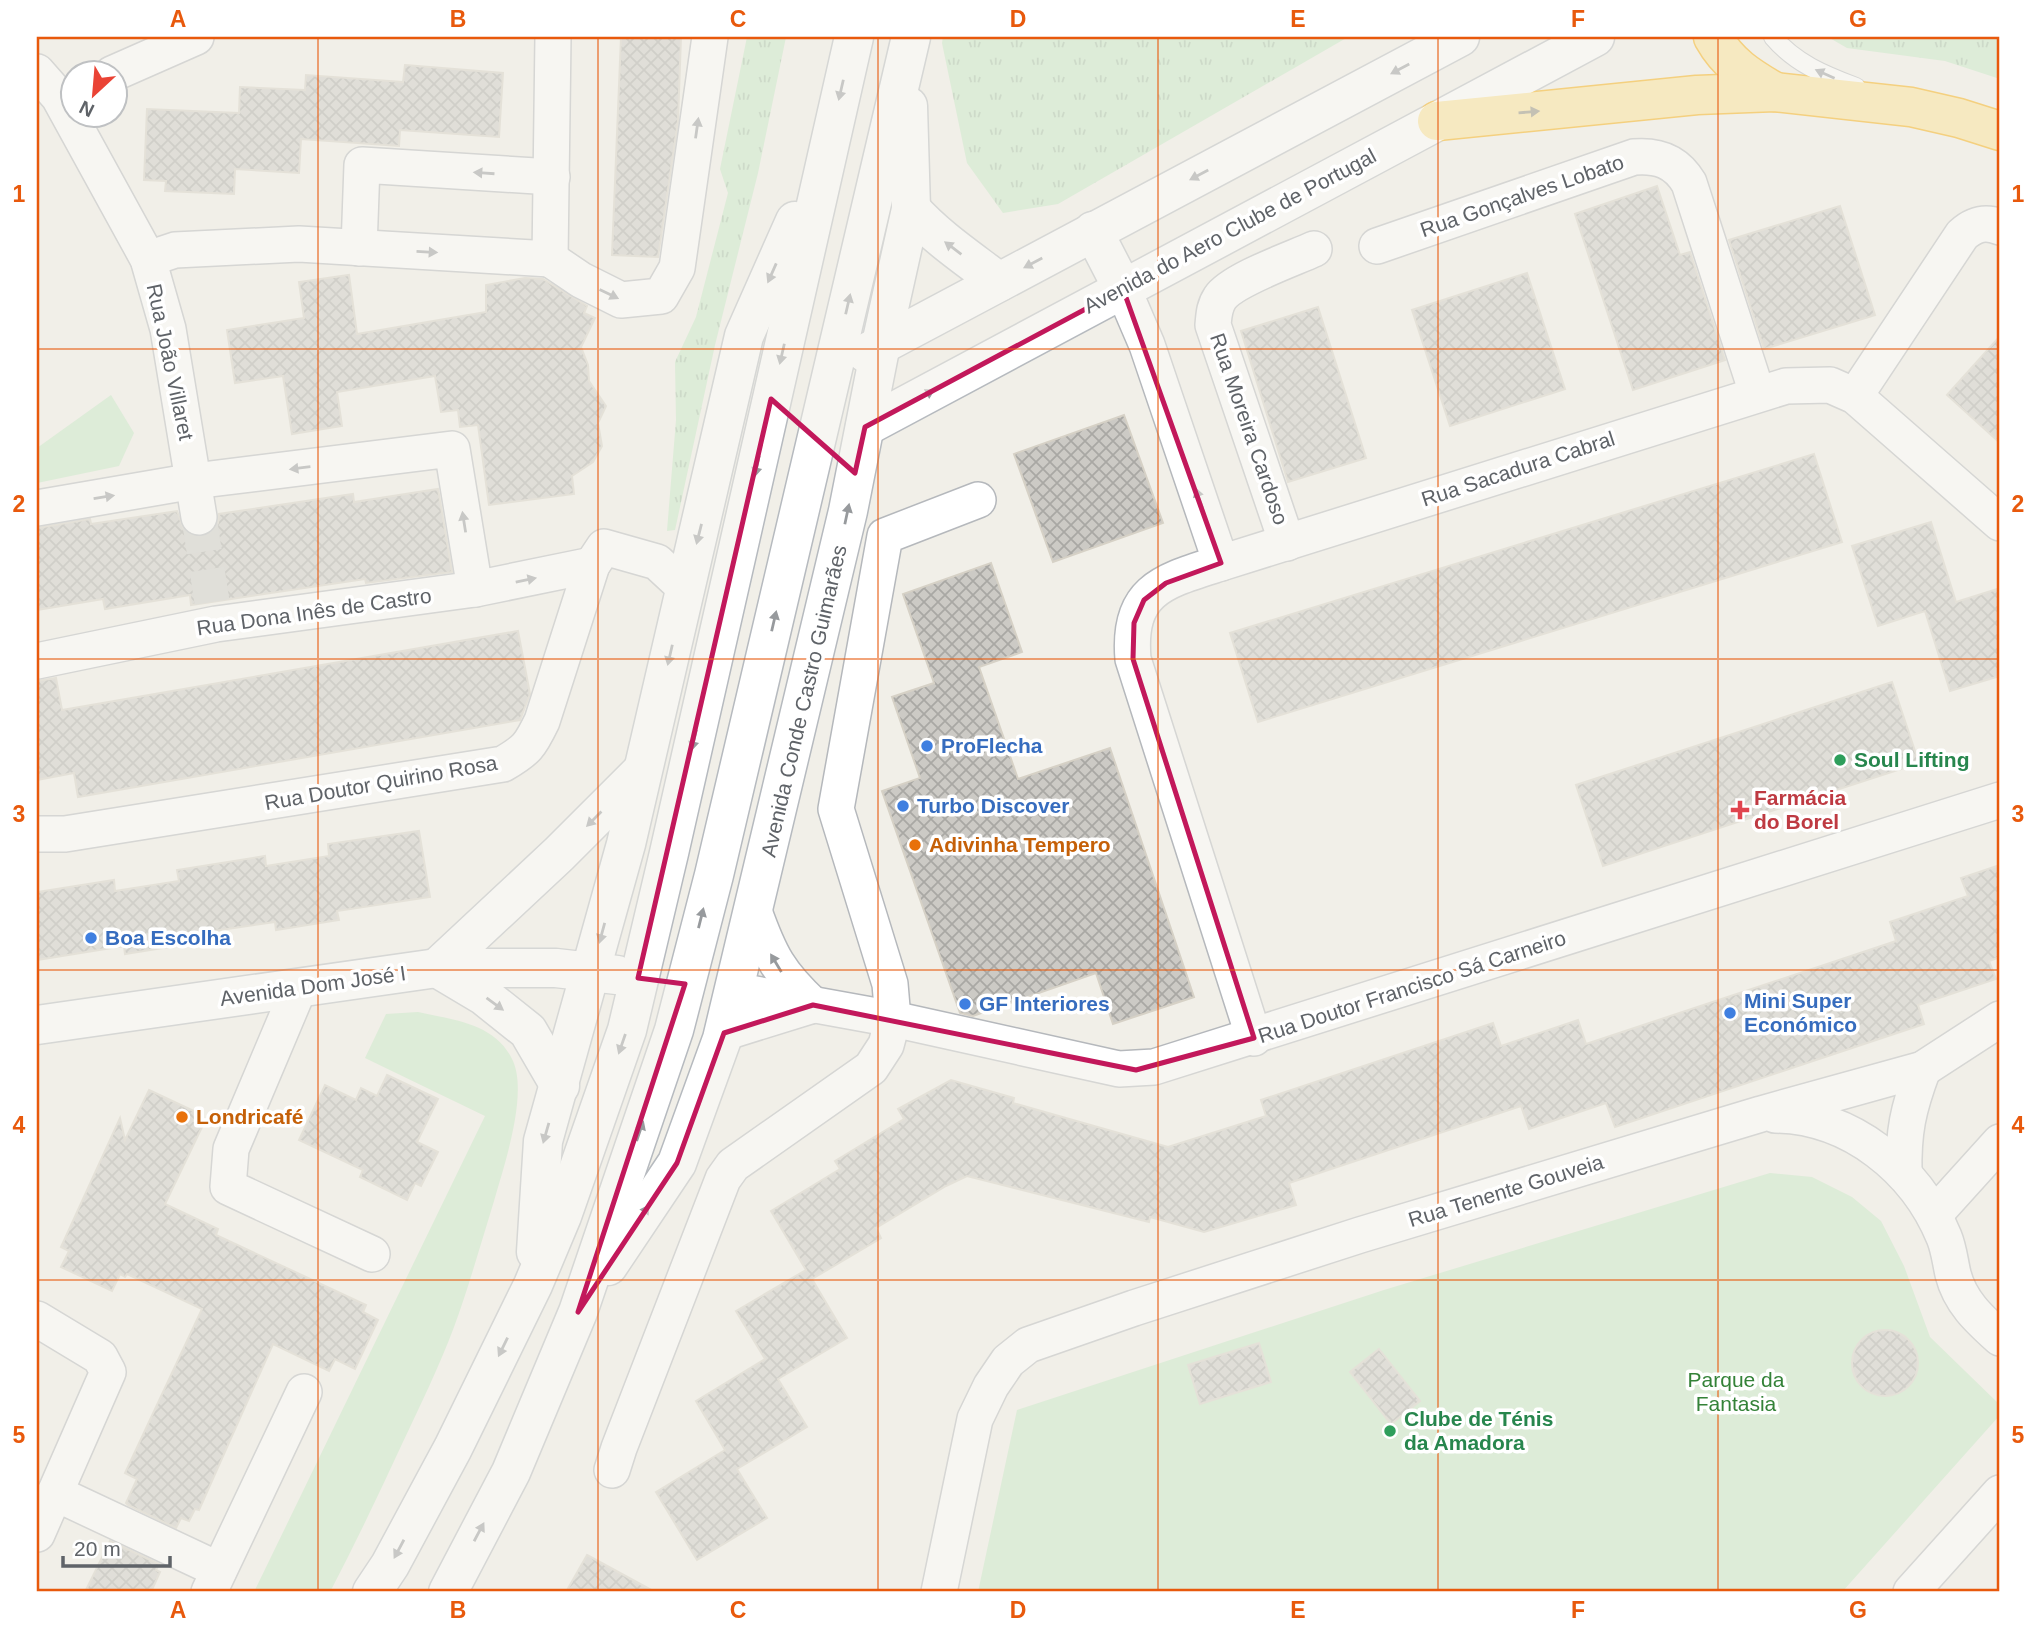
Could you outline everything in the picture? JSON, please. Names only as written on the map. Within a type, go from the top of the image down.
[{"type":"highway","points":[[1713,37],[1726,58],[1743,74],[1775,93]]},
{"type":"highway","points":[[1437,121],[1697,95],[1775,93],[1911,107],[2000,131]]},
{"type":"main road","points":[[372,1592],[390,1565],[453,1448],[534,1285],[562,1216],[626,1030],[669,853],[854,37]]},
{"type":"main road","points":[[725,420],[833,370],[1460,37]]},
{"type":"main road","name":"Avenida do Aero Clube de Portugal","points":[[865,427],[1595,37]]},
{"type":"main road","name":"Avenida Conde Castro Guimarães","points":[[578,1312],[677,1163],[723,1033],[848,511],[911,209],[909,45]]},
{"type":"main road","name":"Avenida Conde Castro Guimarães","points":[[447,1592],[511,1472],[578,1312],[674,1030],[714,875],[909,45]]},
{"type":"main road","points":[[534,1285],[542,1141],[560,1086],[626,844],[744,336],[829,144]]},
{"type":"main road","points":[[911,209],[925,225],[999,282]]},
{"type":"main road","points":[[1093,231],[1123,289]]},
{"type":"main road","points":[[771,400],[855,473]]},
{"type":"main road","points":[[560,1086],[528,1031],[484,996],[437,968],[559,854],[642,771]]},
{"type":"main road","name":"Avenida Dom José I","points":[[37,1025],[437,968],[556,968],[733,990]]},
{"type":"street","points":[[130,66],[196,37]]},
{"type":"street","points":[[550,259],[553,37]]},
{"type":"street","points":[[148,258],[175,250],[299,244],[550,259],[581,280],[621,299],[661,296],[677,268],[710,37]]},
{"type":"street","name":"Rua João Villaret","points":[[52,93],[148,258],[168,329],[199,517]]},
{"type":"street","name":"Rua Gonçalves Lobato","points":[[1377,246],[1634,157],[1661,158],[1681,170],[1689,183],[1757,393]]},
{"type":"street","points":[[359,248],[362,165],[552,177]]},
{"type":"street","points":[[2000,227],[1983,223],[1972,226],[1962,235],[1855,396],[2000,523]]},
{"type":"street","name":"Rua Moreira Cardoso","points":[[1287,543],[1213,325],[1214,309],[1221,296],[1235,285],[1314,249]]},
{"type":"street","points":[[1123,289],[1147,345],[1221,563]]},
{"type":"street","name":"Rua Sacadura Cabral","points":[[1254,1038],[1133,659],[1132,638],[1138,611],[1152,592],[1181,576],[1757,393],[1786,386],[1811,384],[1830,385],[1855,396]]},
{"type":"street","points":[[37,508],[194,481],[452,449],[475,589]]},
{"type":"street","name":"Avenida Conde Castro Guimarães","points":[[612,1470],[618,1448],[723,1180],[733,1165],[871,1068],[886,1045],[893,1019],[890,984],[836,809],[885,536],[978,500]]},
{"type":"street","name":"Rua Dona Inês de Castro","points":[[37,661],[214,613],[475,589],[592,565],[604,547],[657,562],[685,588]]},
{"type":"street","name":"Rua Doutor Quirino Rosa","points":[[37,834],[65,834],[503,764],[525,751],[538,729],[592,565]]},
{"type":"street","name":"Rua Doutor Francisco Sá Carneiro","points":[[733,990],[893,1019],[1119,1069],[1154,1068],[2000,800]]},
{"type":"street","points":[[754,911],[774,962],[789,982],[813,1005]]},
{"type":"street","points":[[299,988],[231,1149],[228,1187],[372,1254]]},
{"type":"street","name":"Rua Doutor Francisco Sá Carneiro","points":[[723,1033],[813,1005]]},
{"type":"street","name":"Rua Tenente Gouveia","points":[[939,1592],[975,1419],[990,1386],[1008,1361],[1028,1345],[1360,1235],[1761,1114],[1923,1069],[2000,1019]]},
{"type":"street","points":[[1904,1174],[1906,1119],[1923,1069]]},
{"type":"street","points":[[1761,1114],[1794,1115],[1843,1130],[1887,1157],[1904,1174],[1934,1215],[1946,1240],[1957,1287],[1976,1317],[2000,1338]]},
{"type":"street","points":[[1934,1215],[2000,1142]]},
{"type":"street","points":[[37,1319],[100,1357],[108,1372],[37,1534]]},
{"type":"street","points":[[55,1493],[214,1581],[304,1392]]},
{"type":"street","points":[[1911,1592],[2000,1493]]},
{"type":"lane","points":[[1773,37],[1788,54],[1808,67],[1911,107]]},
{"type":"highlighted area","points":[[1123,289],[1221,563],[1166,583],[1144,600],[1134,623],[1133,659],[1254,1038],[1136,1070],[813,1005],[724,1033],[677,1163],[578,1312],[685,984],[638,978],[771,399],[855,473],[865,427]]},
{"type":"green space","points":[[747,37],[786,37],[758,173],[715,345],[675,530],[667,531],[676,420],[675,362],[696,317],[728,193],[720,169]]},
{"type":"green space","points":[[943,37],[1348,37],[1058,204],[1003,213],[967,163],[942,43]]},
{"type":"green space","points":[[1828,37],[2000,37],[2000,79],[1945,61],[1847,48]]},
{"type":"green space","points":[[111,395],[134,433],[119,466],[37,483],[37,448]]},
{"type":"green space","points":[[418,1012],[459,1021],[485,1031],[496,1038],[513,1061],[518,1092],[513,1131],[503,1169],[470,1280],[448,1342],[385,1481],[330,1592],[254,1592],[485,1116],[365,1058],[386,1014]]},
{"type":"green space","name":"Parque da Fantasia","points":[[1770,1173],[1812,1177],[1852,1197],[1881,1221],[1904,1266],[1930,1337],[2000,1405],[2000,1415],[1842,1592],[978,1592],[1017,1410],[1384,1290]]},
{"type":"building","points":[[621,37],[681,37],[678,121],[658,257],[612,255]]},
{"type":"building","points":[[405,65],[503,73],[499,137],[400,130],[399,146],[301,139],[299,173],[235,169],[234,194],[165,191],[166,181],[144,180],[147,109],[239,113],[240,87],[305,90],[306,75],[403,82]]},
{"type":"building","points":[[1657,186],[1680,255],[1690,252],[1725,360],[1633,390],[1575,214]]},
{"type":"building","points":[[1840,206],[1875,315],[1764,349],[1729,240]]},
{"type":"building","points":[[1527,273],[1565,389],[1450,426],[1412,310]]},
{"type":"building","points":[[349,275],[357,334],[486,312],[486,285],[525,278],[543,279],[587,306],[584,313],[595,318],[581,347],[588,365],[589,381],[606,406],[598,423],[602,446],[593,462],[572,476],[574,494],[489,505],[478,425],[460,427],[458,410],[441,412],[435,376],[337,392],[342,426],[292,434],[283,376],[235,383],[227,330],[304,318],[299,282]]},
{"type":"building","points":[[1318,307],[1366,458],[1288,482],[1241,331]]},
{"type":"building","points":[[2000,336],[2000,443],[1947,395]]},
{"type":"building","points":[[1124,415],[1163,523],[1053,562],[1014,454]]},
{"type":"building","points":[[1814,454],[1842,542],[1258,722],[1230,633]]},
{"type":"building","points":[[438,489],[452,572],[366,583],[365,579],[191,605],[190,595],[105,609],[103,599],[37,610],[37,528],[90,519],[91,524],[177,511],[184,530],[191,536],[202,537],[212,532],[218,523],[219,514],[353,494],[354,502]]},
{"type":"building","points":[[1931,522],[1956,602],[2000,588],[2000,676],[1950,691],[1925,611],[1878,626],[1852,546]]},
{"type":"building","points":[[991,563],[1022,652],[979,667],[1018,779],[1110,748],[1194,997],[1113,1024],[1096,973],[973,1016],[960,1013],[882,791],[920,778],[892,697],[934,683],[903,594]]},
{"type":"building","points":[[518,631],[530,694],[520,720],[78,797],[74,773],[37,780],[37,681],[56,678],[62,710]]},
{"type":"building","points":[[1892,682],[1919,763],[1603,866],[1576,785]]},
{"type":"building","points":[[419,831],[430,897],[337,911],[339,920],[276,930],[275,922],[187,935],[188,944],[125,954],[124,946],[37,960],[37,892],[114,880],[115,891],[179,881],[177,870],[265,856],[266,866],[329,856],[328,844]]},
{"type":"building","points":[[2000,865],[2000,957],[1989,961],[1996,979],[1918,1005],[1924,1024],[1615,1127],[1606,1103],[1529,1129],[1521,1106],[1289,1183],[1296,1205],[1204,1232],[1150,1217],[1149,1222],[967,1176],[876,1228],[881,1238],[812,1279],[847,1338],[778,1379],[807,1427],[737,1469],[767,1518],[697,1560],[656,1492],[725,1450],[696,1401],[765,1359],[736,1311],[806,1270],[771,1211],[840,1169],[835,1161],[904,1119],[898,1109],[951,1080],[1014,1098],[1013,1103],[1168,1147],[1266,1116],[1261,1100],[1493,1023],[1501,1046],[1578,1020],[1586,1044],[1896,941],[1890,922],[1968,896],[1961,878]]},
{"type":"building","points":[[387,1075],[438,1099],[417,1142],[438,1152],[421,1186],[415,1183],[407,1200],[360,1177],[363,1170],[299,1140],[325,1085],[356,1100],[361,1088],[377,1096]]},
{"type":"building","points":[[149,1090],[198,1113],[194,1121],[203,1125],[165,1204],[218,1229],[216,1235],[366,1305],[363,1312],[378,1320],[355,1369],[335,1359],[329,1371],[273,1344],[199,1510],[195,1509],[189,1521],[181,1518],[176,1528],[126,1503],[137,1479],[125,1473],[202,1309],[127,1274],[125,1277],[120,1274],[112,1291],[61,1267],[69,1251],[61,1247],[120,1118],[125,1140]]},
{"type":"building","points":[[1878,1330],[1892,1330],[1904,1335],[1913,1344],[1918,1363],[1916,1376],[1909,1387],[1892,1396],[1878,1396],[1866,1391],[1857,1382],[1852,1370],[1852,1356],[1857,1344],[1866,1335]]},
{"type":"building","points":[[1259,1343],[1271,1382],[1200,1404],[1188,1365]]},
{"type":"building","points":[[1379,1349],[1420,1401],[1391,1424],[1350,1372]]},
{"type":"building","points":[[110,1541],[159,1564],[156,1570],[160,1572],[151,1592],[85,1592]]},
{"type":"building","points":[[587,1555],[655,1592],[566,1592]]},
{"type":"tunnel","points":[[199,517],[212,602]]},
{"type":"place","name":"ProFlecha","points":[[927,746]]},
{"type":"place","name":"Soul Lifting","points":[[1840,760]]},
{"type":"place","name":"Turbo Discover","points":[[903,806]]},
{"type":"place","name":"Farmácia do Borel","points":[[1740,810]]},
{"type":"place","name":"Adivinha Tempero","points":[[915,845]]},
{"type":"place","name":"Boa Escolha","points":[[91,938]]},
{"type":"place","name":"GF Interiores","points":[[965,1004]]},
{"type":"place","name":"Mini Super Económico","points":[[1730,1013]]},
{"type":"place","name":"Londricafé","points":[[182,1117]]},
{"type":"place","name":"Clube de Ténis da Amadora","points":[[1390,1431]]}]
